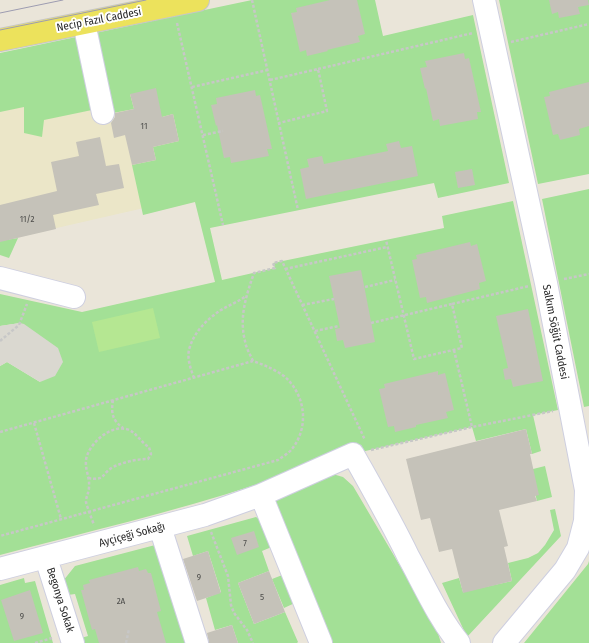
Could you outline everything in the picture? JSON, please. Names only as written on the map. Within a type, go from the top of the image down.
[{"type":"main road","name":"Necip Fazıl Caddesi","points":[[0,40],[198,0]]},
{"type":"street","name":"Salkım Söğüt Caddesi","points":[[484,0],[546,283],[586,490],[585,521],[578,548],[565,570],[504,643]]},
{"type":"street","points":[[84,23],[103,112]]},
{"type":"street","points":[[0,278],[74,297]]},
{"type":"street","points":[[360,449],[380,501],[444,622],[458,643]]},
{"type":"street","name":"Ayçiçeği Sokağı","points":[[0,569],[206,515],[261,495],[360,449]]},
{"type":"street","points":[[261,495],[321,643]]},
{"type":"street","points":[[160,527],[197,643]]},
{"type":"street","name":"Begonya Sokak","points":[[46,558],[73,643]]},
{"type":"path","points":[[252,0],[298,210]]},
{"type":"path","points":[[176,16],[223,225]]},
{"type":"path","points":[[508,43],[589,24]]},
{"type":"path","points":[[270,80],[476,32]]},
{"type":"path","points":[[279,123],[327,112],[318,69]]},
{"type":"path","points":[[192,87],[268,70]]},
{"type":"path","points":[[203,135],[223,131]]},
{"type":"path","points":[[386,240],[414,359],[462,348],[452,304]]},
{"type":"path","points":[[285,269],[387,247]]},
{"type":"path","points":[[253,361],[245,341],[242,317],[246,296],[254,273],[275,268],[273,263],[282,261],[315,331],[360,449],[558,410]]},
{"type":"path","points":[[558,280],[589,274]]},
{"type":"path","points":[[364,288],[395,280]]},
{"type":"path","points":[[372,323],[531,286]]},
{"type":"path","points":[[0,341],[19,325],[35,287]]},
{"type":"path","points":[[194,378],[190,364],[189,351],[195,336],[205,321],[246,296]]},
{"type":"path","points":[[302,305],[334,299]]},
{"type":"path","points":[[315,331],[340,326]]},
{"type":"path","points":[[454,350],[472,427]]},
{"type":"path","points":[[0,432],[253,361],[270,367],[284,377],[296,390],[302,403],[304,419],[300,435],[292,449],[278,460],[0,536]]},
{"type":"path","points":[[88,478],[102,478],[115,466],[134,460],[148,460],[152,454],[149,447],[143,444],[133,431],[124,428],[117,423],[111,411],[113,400]]},
{"type":"path","points":[[34,423],[61,519]]},
{"type":"path","points":[[95,529],[90,511],[86,504],[86,495],[89,489],[86,460],[90,450],[104,434],[124,428]]},
{"type":"path","points":[[210,530],[228,576],[231,605],[234,613],[247,630],[253,643]]},
{"type":"path","points":[[126,643],[129,629]]},
{"type":"path","points":[[35,643],[52,638]]},
{"type":"shaded area","points":[[164,18],[205,194],[0,241],[0,55]]},
{"type":"shaded area","points":[[20,323],[24,324],[58,348],[63,362],[55,376],[40,382],[7,362],[0,366],[0,326]]},
{"type":"green space","points":[[252,0],[375,0],[383,36],[473,15],[509,183],[438,198],[434,183],[210,228],[222,280],[275,268],[273,263],[444,228],[442,216],[513,201],[558,410],[533,415],[541,451],[532,454],[526,429],[476,441],[472,427],[361,452],[356,444],[283,475],[226,494],[162,513],[0,555],[0,366],[7,362],[40,382],[20,323],[0,326],[0,294],[82,312],[215,282],[195,202],[143,215],[132,165],[156,160],[153,147],[179,141],[173,114],[162,117],[130,94],[134,109],[113,113],[92,110],[44,120],[42,137],[24,133],[24,107],[0,112],[0,53]]},
{"type":"green space","points":[[499,0],[589,0],[589,174],[538,184]]},
{"type":"green space","points":[[589,189],[589,406],[584,407],[542,199]]},
{"type":"green space","points":[[18,238],[9,258],[0,255],[0,241]]},
{"type":"green space","points":[[153,308],[160,338],[99,352],[92,322]]},
{"type":"green space","points":[[545,466],[552,497],[537,501],[529,470]]},
{"type":"green space","points":[[329,473],[343,477],[353,486],[436,627],[441,643],[330,643],[272,499]]},
{"type":"green space","points":[[555,509],[561,536],[467,637],[442,583],[459,578],[463,592],[512,581],[508,563],[528,558],[538,553],[545,545],[554,530],[550,510]]},
{"type":"green space","points":[[256,517],[265,524],[274,546],[262,551],[269,571],[238,583],[254,624],[285,612],[298,642],[297,643],[238,643],[232,625],[215,630],[206,598],[221,592],[208,551],[193,556],[187,536]]},
{"type":"green space","points":[[159,544],[191,643],[83,643],[81,638],[88,636],[75,594],[68,595],[63,581],[75,566]]},
{"type":"green space","points":[[589,561],[589,643],[524,643],[588,564]]},
{"type":"green space","points":[[285,574],[297,602],[284,608],[272,579]]},
{"type":"green space","points":[[24,578],[25,583],[35,581],[53,643],[0,643],[0,585]]},
{"type":"building","points":[[330,0],[357,0],[365,34],[358,36],[360,42],[307,56],[306,50],[300,52],[291,13],[297,12],[296,8]]},
{"type":"building","points":[[549,0],[588,0],[589,5],[578,7],[580,14],[559,18],[558,12],[552,14]]},
{"type":"building","points":[[464,53],[465,59],[469,58],[481,112],[477,112],[478,119],[440,126],[439,119],[433,121],[420,68],[427,67],[425,61]]},
{"type":"building","points":[[589,82],[589,126],[579,129],[580,135],[560,140],[558,134],[553,135],[544,97],[550,96],[549,92]]},
{"type":"building","points":[[156,88],[162,117],[173,114],[179,141],[153,147],[156,160],[132,165],[125,135],[114,138],[111,123],[115,117],[115,113],[134,109],[130,94]]},
{"type":"building","points":[[255,90],[256,96],[260,95],[272,149],[267,149],[269,156],[231,163],[230,157],[224,158],[211,105],[217,104],[216,98]]},
{"type":"building","points":[[100,137],[106,166],[119,164],[124,188],[96,194],[99,205],[53,215],[56,229],[0,242],[0,205],[57,191],[51,162],[79,156],[76,142]]},
{"type":"building","points":[[399,141],[401,148],[412,146],[418,176],[306,199],[300,169],[309,167],[307,159],[322,156],[324,164],[388,151],[386,144]]},
{"type":"building","points":[[472,169],[475,185],[458,188],[455,172]]},
{"type":"building","points":[[470,242],[471,246],[477,244],[486,281],[479,283],[480,289],[427,303],[426,297],[420,298],[412,260],[417,259],[416,255]]},
{"type":"building","points":[[361,270],[375,342],[345,348],[343,340],[337,341],[335,329],[340,328],[329,276]]},
{"type":"building","points":[[528,309],[543,381],[513,387],[511,379],[505,380],[503,369],[508,368],[496,316]]},
{"type":"building","points":[[438,371],[438,375],[445,373],[454,410],[446,412],[448,418],[416,425],[416,427],[395,432],[394,426],[388,427],[379,389],[385,388],[384,384]]},
{"type":"building","points":[[526,429],[539,495],[535,496],[537,501],[499,510],[508,546],[504,547],[512,581],[463,593],[452,549],[439,552],[430,518],[421,520],[406,459]]},
{"type":"building","points":[[254,531],[259,547],[237,555],[231,538]]},
{"type":"building","points":[[208,551],[221,593],[197,601],[183,559]]},
{"type":"building","points":[[138,567],[139,571],[146,569],[148,573],[151,573],[161,611],[157,612],[166,643],[99,643],[95,629],[92,630],[81,590],[84,590],[83,585],[90,583],[89,580]]},
{"type":"building","points":[[269,571],[285,612],[254,624],[238,583]]},
{"type":"building","points":[[30,590],[43,633],[14,641],[1,600]]},
{"type":"building","points":[[232,625],[238,643],[209,643],[207,633]]},
{"type":"tram line","points":[[0,13],[63,0]]},
{"type":"tram line","points":[[0,30],[146,0]]}]
